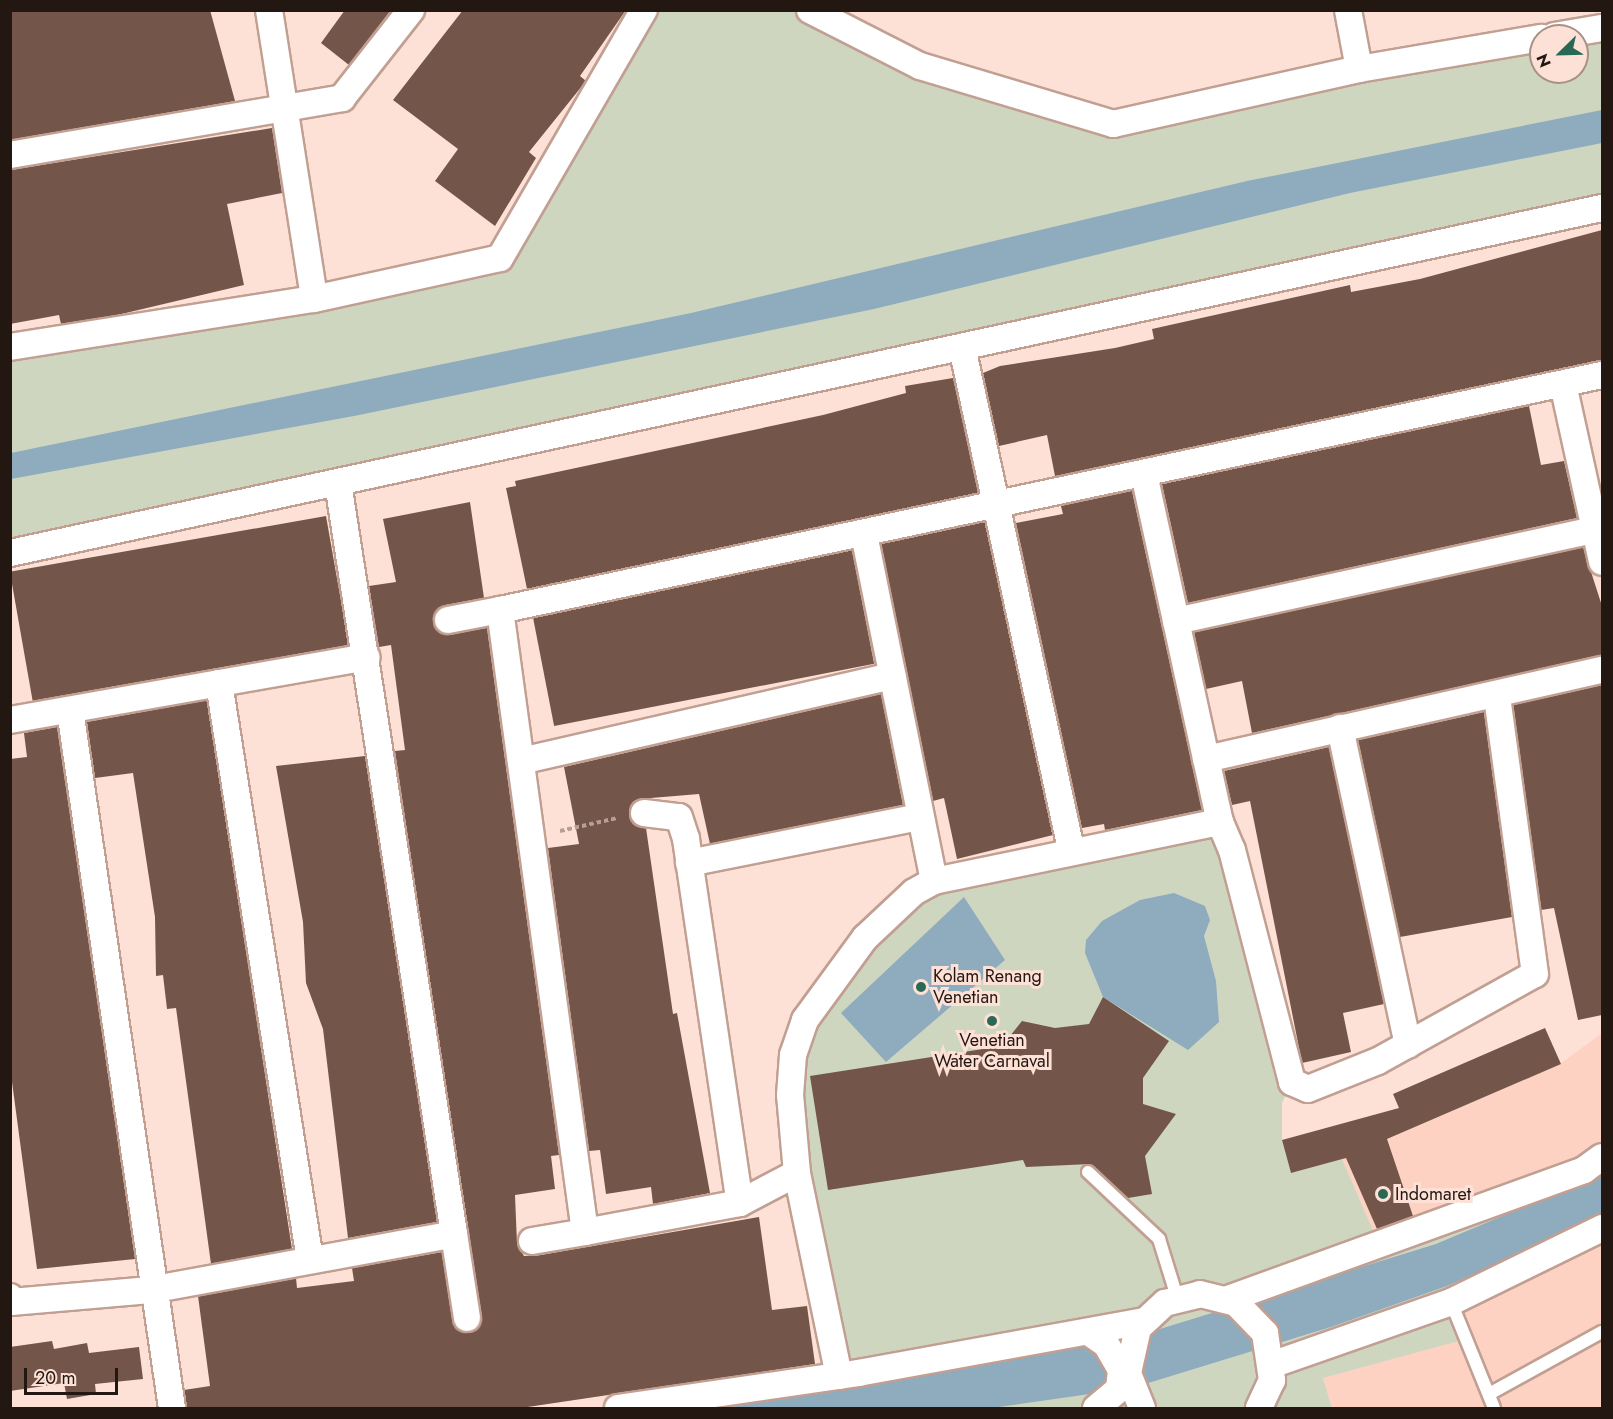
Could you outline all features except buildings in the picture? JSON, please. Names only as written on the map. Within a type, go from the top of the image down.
[{"type":"street","points":[[269,10],[314,299]]},
{"type":"street","points":[[10,155],[346,96],[411,10]]},
{"type":"street","points":[[10,347],[314,299],[500,258],[644,10]]},
{"type":"street","points":[[810,10],[920,66],[1113,124],[1359,69],[1529,40]]},
{"type":"street","points":[[1348,10],[1359,69]]},
{"type":"street","points":[[10,553],[1602,208]]},
{"type":"street","points":[[962,347],[1071,849]]},
{"type":"street","points":[[448,620],[997,506],[1602,375]]},
{"type":"street","points":[[1563,384],[1598,529],[1602,562]]},
{"type":"street","points":[[1144,474],[1220,822],[1232,850],[1292,1083],[1308,1089],[1408,1045],[1530,979],[1538,966],[1497,696]]},
{"type":"street","points":[[338,483],[467,1318]]},
{"type":"street","points":[[1176,621],[1598,529]]},
{"type":"street","points":[[864,534],[934,881]]},
{"type":"street","points":[[500,610],[585,1232]]},
{"type":"street","points":[[10,720],[366,657]]},
{"type":"street","points":[[1206,759],[1340,728],[1497,696],[1602,670]]},
{"type":"street","points":[[521,761],[892,676]]},
{"type":"street","points":[[219,683],[310,1260]]},
{"type":"street","points":[[70,710],[150,1290],[172,1408]]},
{"type":"street","points":[[1340,728],[1408,1045]]},
{"type":"street","points":[[644,813],[680,818],[740,1203]]},
{"type":"street","points":[[688,863],[920,817]]},
{"type":"street","points":[[839,1376],[797,1173],[790,1095],[805,1020],[865,938],[914,892],[934,881],[1071,849],[1220,822]]},
{"type":"street","points":[[1228,1299],[1584,1170],[1602,1157]]},
{"type":"street","points":[[532,1241],[740,1203],[797,1173]]},
{"type":"street","points":[[1274,1364],[1451,1302],[1602,1227]]},
{"type":"street","points":[[10,1297],[11,1302],[150,1290],[454,1234]]},
{"type":"street","points":[[618,1408],[839,1376],[1090,1333],[1144,1321],[1177,1297],[1200,1293],[1228,1299],[1261,1326],[1274,1364],[1259,1408]]},
{"type":"street","points":[[1142,1408],[1128,1362],[1144,1321]]},
{"type":"street","points":[[1090,1333],[1111,1349],[1122,1370],[1119,1389],[1096,1408]]},
{"type":"lane","points":[[1088,1173],[1159,1239],[1177,1297]]},
{"type":"lane","points":[[1451,1302],[1494,1408]]},
{"type":"lane","points":[[1489,1394],[1602,1332]]},
{"type":"path","points":[[530,837],[644,813]]},
{"type":"shaded area","points":[[1602,1033],[1602,1157],[1379,1244],[1342,1159],[1560,1064]]},
{"type":"shaded area","points":[[1602,1228],[1602,1408],[1332,1408],[1323,1378]]},
{"type":"green space","points":[[644,11],[810,11],[1090,121],[1529,40],[1529,84],[1589,84],[1589,32],[1602,28],[1602,208],[11,553],[11,347],[500,258]]},
{"type":"green space","points":[[1220,822],[1292,1082],[1282,1103],[1282,1140],[1291,1173],[1342,1159],[1379,1244],[1602,1157],[1602,1228],[1452,1302],[1466,1339],[1323,1378],[1332,1408],[618,1408],[839,1376],[819,1206],[804,1177],[793,1055],[914,892]]},
{"type":"water","points":[[1602,110],[1602,143],[1350,193],[874,309],[354,416],[11,479],[11,453],[691,313],[1247,181]]},
{"type":"water","points":[[1174,893],[1205,906],[1210,920],[1204,936],[1216,981],[1219,1022],[1188,1050],[1103,997],[1085,953],[1086,940],[1102,921],[1140,900]]},
{"type":"water","name":"Kolam Renang Venetian","points":[[964,897],[1005,960],[886,1062],[841,1013]]},
{"type":"water","points":[[1602,1174],[1602,1215],[1529,1250],[1447,1286],[1331,1327],[1132,1388],[992,1408],[726,1408],[1134,1337],[1436,1244]]},
{"type":"place","name":"Kolam Renang Venetian","points":[[921,987]]},
{"type":"place","name":"Venetian Water Carnaval","points":[[992,1021]]},
{"type":"place","name":"Indomaret","points":[[1383,1194]]}]
